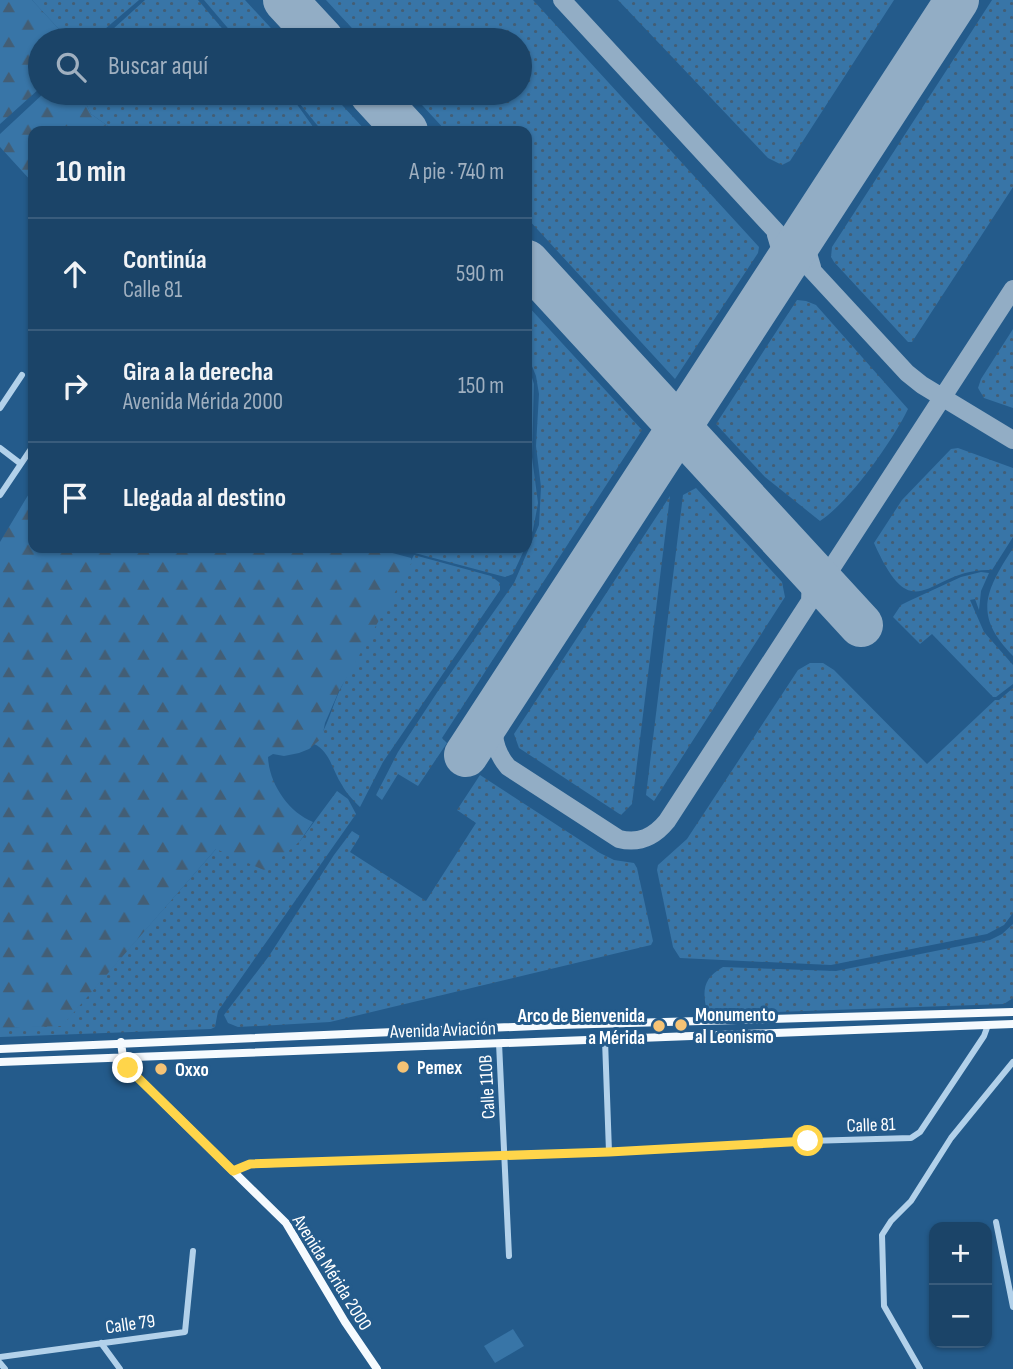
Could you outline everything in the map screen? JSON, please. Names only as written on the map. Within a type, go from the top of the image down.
[{"type":"main road","name":"Avenida Aviación","points":[[0,1049],[671,1021],[1013,1012]]},
{"type":"main road","name":"Avenida Aviación","points":[[0,1062],[1013,1024]]},
{"type":"main road","points":[[121,1042],[123,1058]]},
{"type":"main road","name":"Avenida Mérida 2000","points":[[123,1058],[128,1068],[286,1223],[374,1365]]},
{"type":"street","points":[[0,408],[22,375]]},
{"type":"street","points":[[0,449],[21,464]]},
{"type":"street","points":[[0,495],[28,454]]},
{"type":"street","name":"Calle 81","points":[[233,1171],[250,1164],[609,1152],[916,1136],[984,1036],[988,1025]]},
{"type":"street","points":[[605,1040],[609,1152]]},
{"type":"street","name":"Calle 110B","points":[[499,1043],[509,1256]]},
{"type":"street","points":[[1005,1071],[1013,1055]]},
{"type":"street","points":[[920,1369],[884,1306],[882,1235],[891,1221],[911,1201],[951,1138],[1013,1062]]},
{"type":"street","points":[[996,1222],[1013,1307]]},
{"type":"street","name":"Calle 79","points":[[0,1357],[185,1332],[194,1251]]},
{"type":"street","points":[[101,1343],[120,1369]]},
{"type":"street","points":[[0,1363],[5,1369]]},
{"type":"street","points":[[364,1369],[374,1365]]},
{"type":"green space","points":[[0,0],[32,0],[58,28],[28,28],[28,99],[0,124]]},
{"type":"green space","points":[[32,0],[139,0],[106,28],[58,28]]},
{"type":"green space","points":[[145,0],[198,0],[222,28],[114,28]]},
{"type":"green space","points":[[204,0],[245,0],[271,28],[228,28]]},
{"type":"green space","points":[[326,0],[533,0],[759,247],[758,253],[675,379],[532,223],[532,126],[441,126],[422,105],[532,105],[532,28],[352,28]]},
{"type":"green space","points":[[618,0],[894,0],[790,161],[782,165],[768,158]]},
{"type":"green space","points":[[992,0],[1013,0],[1013,187],[912,342],[908,342],[834,262],[831,257],[832,247]]},
{"type":"green space","points":[[31,105],[87,105],[91,114],[108,126],[28,126],[28,178],[0,147],[0,134]]},
{"type":"green space","points":[[87,105],[297,105],[312,126],[108,126],[91,114]]},
{"type":"green space","points":[[301,105],[342,105],[361,126],[318,126]]},
{"type":"green space","points":[[797,300],[816,305],[908,409],[892,438],[869,470],[844,500],[820,521],[765,477],[716,424]]},
{"type":"green space","points":[[532,310],[642,430],[442,738],[447,743],[418,786],[398,774],[382,800],[376,795],[398,752],[514,583],[527,553],[532,553],[532,541],[539,525],[541,487],[536,446],[539,394],[532,366]]},
{"type":"green space","points":[[1013,329],[1013,408],[984,398],[978,388]]},
{"type":"green space","points":[[532,378],[534,384],[532,457]]},
{"type":"green space","points":[[958,448],[1013,468],[1013,537],[992,570],[970,572],[924,590],[912,591],[901,586],[888,570],[874,543],[902,500],[951,449]]},
{"type":"green space","points":[[532,457],[538,503],[532,532]]},
{"type":"green space","points":[[696,488],[782,582],[785,597],[654,801],[646,795],[683,495]]},
{"type":"green space","points":[[28,495],[28,553],[392,553],[411,558],[412,562],[339,691],[325,723],[322,738],[309,749],[299,753],[284,756],[273,754],[268,757],[272,777],[282,796],[296,811],[313,822],[300,841],[266,871],[216,849],[62,1026],[0,1028],[0,542]]},
{"type":"green space","points":[[670,496],[632,804],[621,815],[519,748],[514,734]]},
{"type":"green space","points":[[1013,548],[1013,656],[992,628],[988,603],[990,591]]},
{"type":"green space","points":[[415,553],[523,553],[513,574],[505,577]]},
{"type":"green space","points":[[414,555],[491,576],[500,583],[500,590],[383,762],[360,807],[344,788],[324,752],[314,744],[325,728],[357,657]]},
{"type":"green space","points":[[981,572],[989,573],[981,591],[979,610],[975,599],[970,600],[984,632],[1013,665],[1013,684],[996,697],[993,697],[932,634],[920,644],[893,617],[901,605],[961,577]]},
{"type":"green space","points":[[810,663],[823,663],[834,670],[927,764],[995,700],[999,700],[1013,688],[1013,913],[1004,925],[987,934],[831,965],[680,958],[673,947],[658,865],[687,839],[798,670]]},
{"type":"green space","points":[[480,775],[600,853],[614,860],[634,863],[653,941],[651,945],[330,1022],[238,1027],[228,1023],[224,1015],[269,956],[352,831],[360,836],[350,852],[426,901],[476,823],[457,810]]},
{"type":"green space","points":[[337,791],[348,799],[356,814],[218,1011],[215,1027],[0,1037],[0,1028],[62,1025],[216,849],[300,841]]},
{"type":"green space","points":[[1013,924],[1013,998],[1004,1004],[716,1014],[709,1014],[707,1011],[705,991],[708,980],[723,967],[836,971],[990,940]]},
{"type":"green space","points":[[513,1329],[524,1346],[495,1363],[484,1346]]},
{"type":"taxiway","points":[[562,0],[907,373],[922,385],[1013,440]]},
{"type":"taxiway","points":[[811,224],[806,247],[812,267]]},
{"type":"taxiway","points":[[776,235],[782,255],[778,276]]},
{"type":"taxiway","points":[[500,703],[494,736],[498,752],[508,767],[619,839],[640,840],[657,831],[667,821],[1013,289]]},
{"type":"taxiway","points":[[800,559],[811,581],[810,601]]},
{"type":"runway","points":[[285,0],[311,28]]},
{"type":"runway","points":[[466,755],[957,0]]},
{"type":"runway","points":[[382,105],[401,126]]},
{"type":"runway","points":[[532,267],[861,625]]},
{"type":"place","name":"Monumento al Leonismo","points":[[681,1025]]},
{"type":"place","name":"Arco de Bienvenida a Mérida","points":[[659,1026]]},
{"type":"place","name":"Pemex","points":[[403,1067]]},
{"type":"place","name":"Oxxo","points":[[161,1069]]},
{"type":"route","points":[[128,1068],[233,1171],[250,1164],[609,1152],[808,1141]]}]
